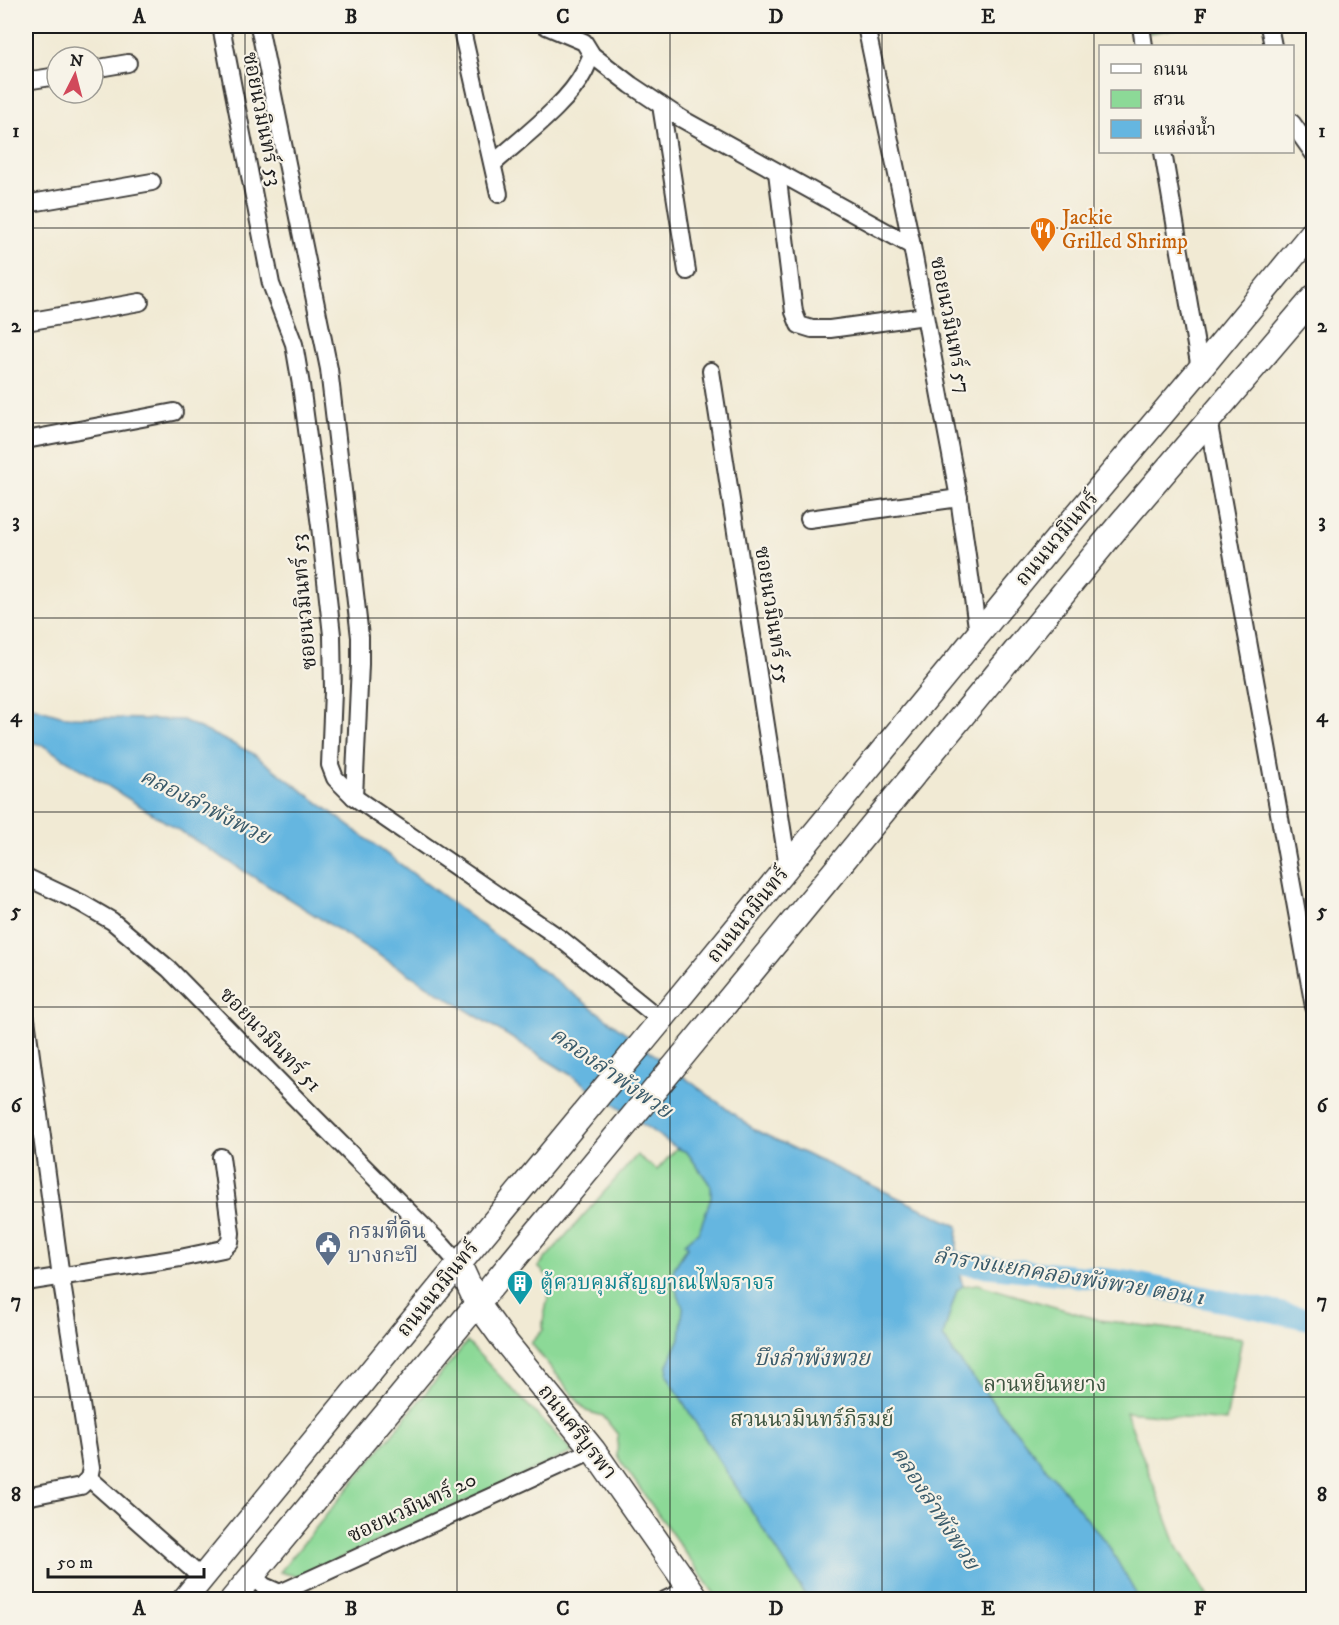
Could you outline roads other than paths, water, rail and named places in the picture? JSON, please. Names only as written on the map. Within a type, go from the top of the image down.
[{"type":"main road","name":"ถนนนวมินทร์","points":[[184,1599],[978,634],[1314,231]]},
{"type":"main road","name":"ถนนนวมินทร์","points":[[232,1599],[676,1064],[1039,621],[1208,419],[1314,297]]},
{"type":"main road","name":"ถนนศรีบูรพา","points":[[459,1264],[477,1303],[593,1450],[694,1594]]},
{"type":"street","name":"ซอยนวมินทร์ 53","points":[[221,26],[271,284],[294,344],[301,385],[332,635],[333,691],[330,765],[334,777],[354,796],[561,939],[661,1020]]},
{"type":"street","points":[[259,26],[329,369],[360,637],[354,796]]},
{"type":"street","points":[[461,26],[499,194]]},
{"type":"street","points":[[546,26],[586,41],[661,105],[682,119],[912,246]]},
{"type":"street","name":"ซอยนวมินทร์ 57","points":[[866,26],[912,246],[959,498],[978,634]]},
{"type":"street","points":[[1141,26],[1144,45]]},
{"type":"street","points":[[1269,26],[1273,45]]},
{"type":"street","points":[[493,164],[560,102],[577,83],[584,73],[586,41]]},
{"type":"street","points":[[105,67],[128,63]]},
{"type":"street","points":[[26,81],[45,77]]},
{"type":"street","points":[[661,105],[687,271]]},
{"type":"street","points":[[1294,124],[1314,154]]},
{"type":"street","points":[[1162,153],[1200,369]]},
{"type":"street","points":[[777,172],[794,312],[799,325],[812,329],[830,329],[925,316]]},
{"type":"street","points":[[26,204],[152,182]]},
{"type":"street","points":[[26,322],[140,302]]},
{"type":"street","name":"ซอยนวมินทร์ 55","points":[[711,371],[788,867]]},
{"type":"street","points":[[26,440],[174,412]]},
{"type":"street","points":[[1208,419],[1314,1007]]},
{"type":"street","points":[[809,519],[959,498]]},
{"type":"street","name":"ซอยนวมินทร์ 51","points":[[26,877],[81,903],[112,921],[169,969],[459,1264]]},
{"type":"street","points":[[26,1019],[61,1277],[91,1468],[88,1478],[81,1486],[26,1497]]},
{"type":"street","points":[[26,1282],[223,1249],[230,1242],[231,1233],[221,1157]]},
{"type":"street","name":"ซอยนวมินทร์ 20","points":[[252,1575],[264,1586],[280,1593],[593,1450]]},
{"type":"street","points":[[88,1478],[202,1578]]},
{"type":"street","points":[[665,1599],[694,1594]]},
{"type":"water","name":"บึงลำพังพวย","points":[[26,705],[67,717],[183,720],[252,753],[755,1130],[958,1226],[956,1263],[963,1286],[957,1290],[943,1336],[954,1354],[1108,1545],[1139,1599],[808,1599],[667,1375],[668,1365],[680,1338],[683,1307],[672,1280],[674,1268],[688,1246],[684,1244],[699,1231],[711,1198],[711,1186],[687,1152],[677,1148],[574,1077],[44,746],[26,740]]},
{"type":"waterway","name":"ลำรางแยกคลองพังพวย ตอน 1","points":[[926,1254],[956,1263],[1130,1282],[1314,1320]]},
{"type":"place","name":"Jackie Grilled Shrimp","points":[[1043,253]]},
{"type":"place","name":"กรมที่ดิน บางกะปิ","points":[[328,1267]]},
{"type":"place","name":"ตู้ควบคุมสัญญาณไฟจราจร","points":[[520,1306]]},
{"type":"water label","name":"คลองลำพังพวย","points":[[205,807]]},
{"type":"water label","name":"คลองลำพังพวย","points":[[611,1073]]},
{"type":"water label","name":"คลองลำพังพวย","points":[[935,1508]]},
{"type":"park label","name":"ลานหยินหยาง","points":[[1045,1385]]},
{"type":"park label","name":"สวนนวมินทร์ภิรมย์","points":[[812,1420]]}]
